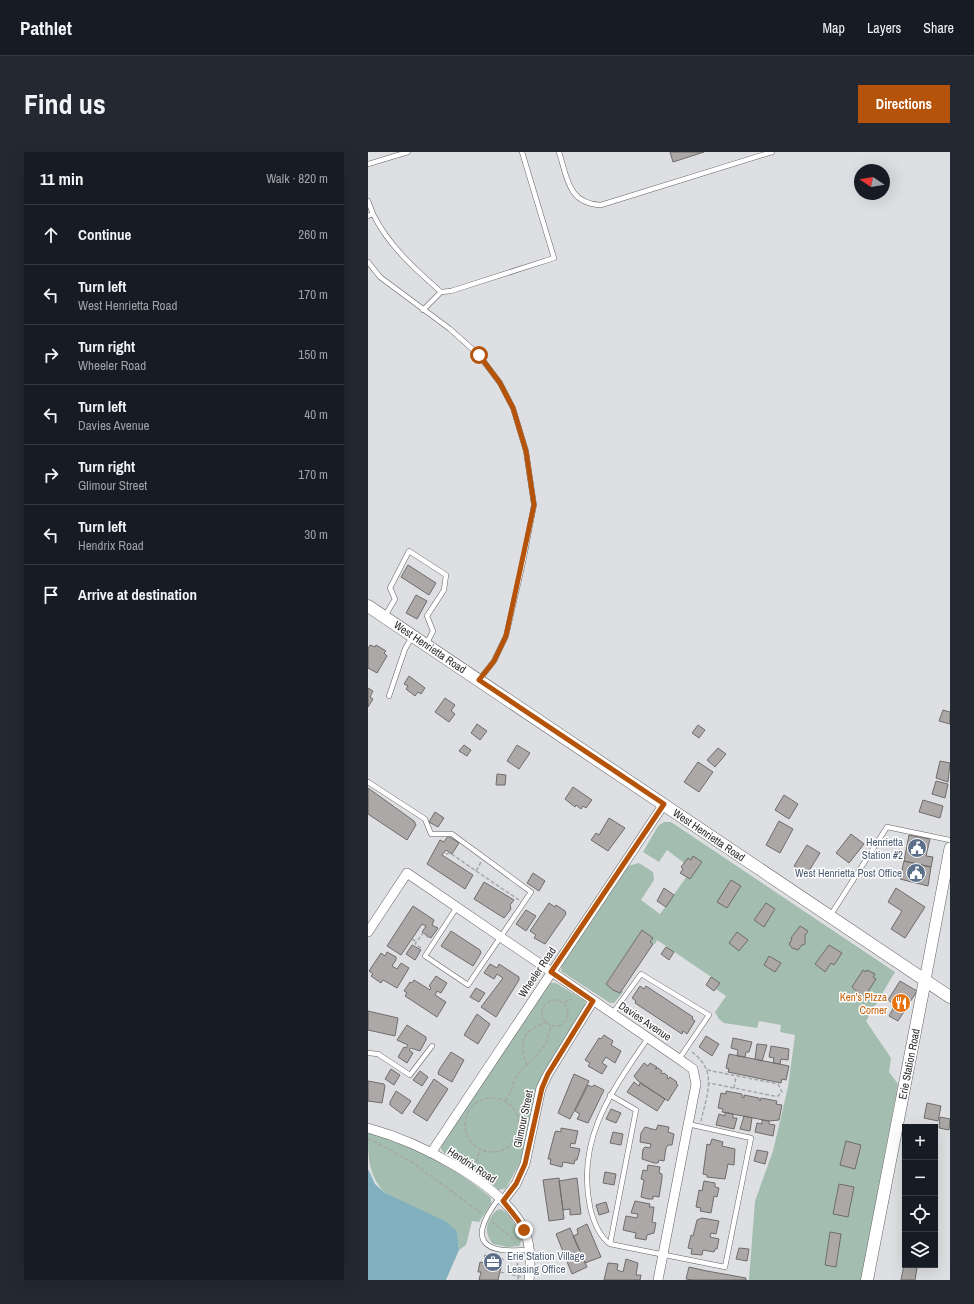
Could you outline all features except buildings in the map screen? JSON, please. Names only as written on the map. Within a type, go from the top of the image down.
[{"type":"main road","name":"West Henrietta Road","points":[[368,606],[950,996]]},
{"type":"main road","name":"Erie Station Road","points":[[867,1280],[925,980]]},
{"type":"street","name":"Wheeler Road","points":[[431,1153],[664,804]]},
{"type":"street","name":"Erie Station Road","points":[[925,980],[948,871],[950,848]]},
{"type":"street","name":"Davies Avenue","points":[[368,932],[407,873],[692,1069],[696,1077],[696,1084],[658,1280]]},
{"type":"street","name":"Glimour Street","points":[[501,1200],[516,1184],[525,1164],[542,1088],[548,1074],[593,1001]]},
{"type":"street","name":"Hendrix Road","points":[[368,1128],[400,1138],[431,1153],[474,1178],[501,1200],[518,1220],[524,1230],[530,1250],[529,1279]]},
{"type":"lane","points":[[368,164],[408,152]]},
{"type":"lane","points":[[422,310],[441,292],[451,291],[554,258],[522,152]]},
{"type":"lane","points":[[559,152],[574,195],[585,202],[601,205],[772,152]]},
{"type":"lane","points":[[368,201],[370,215],[402,255],[441,292]]},
{"type":"lane","points":[[368,262],[380,277],[422,310],[450,329],[479,355],[500,383],[513,408],[526,451],[534,505],[523,562],[506,636],[494,661],[479,680]]},
{"type":"lane","points":[[385,617],[395,599],[390,588],[409,551],[446,576],[444,590],[427,616],[434,631],[426,645]]},
{"type":"lane","points":[[389,696],[405,649],[412,635]]},
{"type":"lane","points":[[368,782],[425,819],[431,834],[452,834],[531,892],[468,985],[425,956],[457,908]]},
{"type":"lane","points":[[830,916],[887,827],[950,840]]},
{"type":"lane","points":[[612,1014],[641,974],[709,1015],[679,1059]]},
{"type":"lane","points":[[648,1038],[610,1095],[592,1136],[587,1174],[589,1200],[594,1221],[606,1241],[610,1244],[725,1267],[751,1138],[688,1124]]},
{"type":"lane","points":[[368,1053],[378,1054],[410,1075],[432,1046]]},
{"type":"lane","points":[[610,1095],[636,1110],[610,1244]]},
{"type":"lane","points":[[501,1200],[486,1217],[482,1231],[483,1238],[488,1244],[502,1250],[530,1250]]},
{"type":"path","points":[[446,854],[450,853],[523,902]]},
{"type":"path","points":[[476,871],[484,858]]},
{"type":"path","points":[[421,948],[415,944],[422,933],[428,938]]},
{"type":"path","points":[[412,939],[417,942]]},
{"type":"path","points":[[564,1002],[568,1010],[567,1019],[560,1025],[551,1025],[542,1014],[542,1010],[547,1002],[556,999],[564,1002],[572,999]]},
{"type":"path","points":[[526,1066],[522,1051],[523,1038],[533,1028],[547,1022]]},
{"type":"path","points":[[505,1102],[509,1096],[514,1080],[542,1049],[548,1037],[551,1025]]},
{"type":"path","points":[[707,1070],[778,1084],[782,1092],[778,1096],[774,1096],[709,1083]]},
{"type":"path","points":[[734,1088],[736,1076]]},
{"type":"path","points":[[484,1099],[498,1099],[505,1102],[518,1117],[519,1124],[516,1138],[507,1148],[501,1151],[494,1153],[480,1150],[474,1147],[466,1135],[464,1128],[467,1113],[471,1107],[484,1099]]},
{"type":"path","points":[[368,1139],[386,1146],[401,1157],[412,1162],[511,1237],[516,1250],[518,1280]]},
{"type":"path","points":[[468,1167],[476,1163],[480,1150]]},
{"type":"path","points":[[500,1272],[529,1279]]},
{"type":"green space","points":[[664,822],[671,822],[895,972],[866,1021],[891,1058],[889,1072],[898,1084],[861,1280],[749,1280],[755,1201],[773,1151],[788,1087],[795,1035],[780,1032],[781,1025],[759,1021],[757,1028],[724,1023],[719,1019],[715,1012],[726,996],[716,989],[720,983],[657,940],[655,944],[650,942],[653,938],[642,930],[606,983],[613,990],[620,993],[622,990],[623,992],[614,1003],[610,1003],[561,971],[562,965],[628,866],[639,863],[653,872],[654,880],[641,900],[660,914],[692,869],[667,850],[659,862],[643,852],[658,826]]},
{"type":"green space","points":[[549,983],[556,983],[585,1001],[586,1009],[541,1077],[521,1161],[506,1188],[499,1190],[477,1172],[444,1153],[441,1149],[442,1144]]},
{"type":"green space","points":[[368,1133],[401,1144],[433,1158],[463,1176],[491,1198],[491,1204],[479,1222],[472,1221],[466,1245],[459,1250],[457,1231],[385,1193],[375,1179],[370,1165]]},
{"type":"green space","points":[[501,1209],[508,1214],[516,1226],[522,1239],[519,1246],[508,1247],[493,1244],[490,1240],[487,1231],[488,1222],[497,1210]]},
{"type":"water","points":[[368,1169],[375,1184],[385,1193],[445,1221],[457,1231],[459,1250],[446,1280],[368,1280]]},
{"type":"place","name":"Henrietta Station #2","points":[[917,848]]},
{"type":"place","name":"West Henrietta Post Office","points":[[916,873]]},
{"type":"place","name":"Ken's PIzza Corner","points":[[901,1003]]},
{"type":"place","name":"Erie Station Village Leasing Office","points":[[493,1262]]},
{"type":"route","points":[[479,355],[500,383],[513,408],[526,451],[534,505],[506,636],[494,661],[479,680],[664,804],[551,972],[593,1001],[589,1011],[548,1074],[542,1088],[525,1164],[516,1184],[503,1201],[524,1230]]}]
